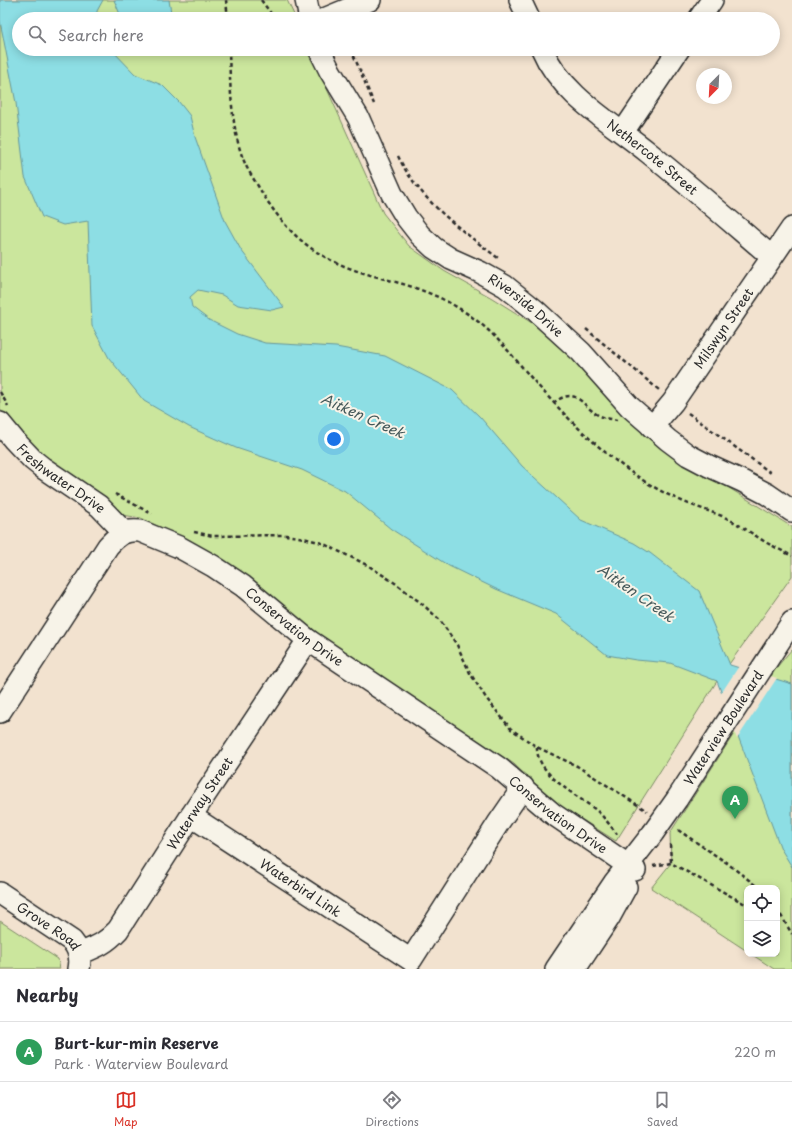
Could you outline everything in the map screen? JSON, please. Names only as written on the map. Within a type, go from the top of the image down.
[{"type":"street","points":[[306,0],[309,12]]},
{"type":"street","points":[[341,12],[370,0]]},
{"type":"street","points":[[520,0],[526,12]]},
{"type":"street","points":[[704,12],[712,0]]},
{"type":"street","name":"Riverside Drive","points":[[322,56],[358,117],[392,194],[406,217],[420,235],[434,248],[451,260],[480,272],[505,286],[535,310],[581,352],[630,407],[646,422],[688,455],[742,480],[767,494],[792,511]]},
{"type":"street","name":"Nethercote Street","points":[[545,56],[562,82],[582,102],[623,132],[772,257]]},
{"type":"street","points":[[623,132],[674,56]]},
{"type":"street","name":"Milswyn Street","points":[[646,422],[673,402],[792,228]]},
{"type":"street","name":"Freshwater Drive","points":[[4,426],[22,449],[43,468],[99,506],[124,532]]},
{"type":"street","name":"Conservation Drive","points":[[124,532],[133,530],[145,532],[213,566],[243,586],[308,640],[499,768],[523,787],[542,806],[632,868]]},
{"type":"street","points":[[0,712],[108,546],[117,536],[124,532]]},
{"type":"street","name":"Waterview Boulevard","points":[[556,969],[600,904],[632,868],[662,830],[677,799],[792,622]]},
{"type":"street","name":"Waterway Street","points":[[79,961],[109,940],[118,930],[191,816],[308,640]]},
{"type":"street","name":"Waterbird Link","points":[[191,816],[418,964],[499,822],[523,787]]},
{"type":"street","name":"Waterview Boulevard","points":[[575,969],[609,918],[632,868]]},
{"type":"street","name":"Grove Road","points":[[0,893],[72,941],[77,946],[79,961]]},
{"type":"path","points":[[226,0],[227,12]]},
{"type":"path","points":[[261,0],[270,12]]},
{"type":"path","points":[[229,56],[233,114],[238,142],[244,162],[269,206],[301,242],[316,253],[335,263],[426,292],[472,317],[508,349],[552,403],[589,438],[636,476],[657,489],[682,501],[722,516],[792,556]]},
{"type":"path","points":[[354,56],[377,111]]},
{"type":"path","points":[[395,151],[422,193],[448,219],[502,262]]},
{"type":"path","points":[[581,324],[673,402],[775,476]]},
{"type":"path","points":[[0,392],[4,426]]},
{"type":"path","points":[[552,403],[561,397],[576,397],[599,415],[608,419],[646,422]]},
{"type":"path","points":[[114,494],[153,514]]},
{"type":"path","points":[[188,530],[213,536],[286,535],[304,538],[322,543],[344,553],[389,579],[421,602],[440,620],[456,645],[474,679],[494,710],[511,729],[537,747],[577,766],[662,830],[727,863],[755,885]]},
{"type":"path","points":[[537,747],[540,762],[546,770],[555,779],[603,816],[619,835],[609,851]]},
{"type":"path","points":[[662,830],[670,863]]},
{"type":"path","points":[[632,868],[670,863],[744,903]]},
{"type":"path","points":[[780,913],[792,934]]},
{"type":"green space","points":[[0,0],[287,0],[293,12],[12,12],[12,56],[312,56],[383,213],[409,246],[444,271],[532,323],[586,371],[650,439],[792,527],[792,576],[717,681],[616,841],[551,800],[514,764],[330,643],[173,534],[141,518],[122,515],[49,462],[8,421],[0,409]]},
{"type":"green space","points":[[792,649],[792,969],[774,969],[756,957],[780,957],[780,885],[744,885],[744,949],[651,888],[671,863],[670,833],[777,667]]},
{"type":"green space","points":[[0,921],[58,959],[60,969],[0,969]]},
{"type":"water","name":"Aitken Creek","points":[[0,0],[103,0],[97,12],[12,12],[12,56],[118,56],[135,74],[162,85],[179,102],[190,116],[195,137],[225,221],[241,250],[284,307],[272,310],[238,305],[222,295],[198,290],[190,297],[192,307],[209,320],[237,334],[265,343],[336,347],[385,356],[452,390],[480,417],[522,466],[581,520],[634,543],[650,553],[699,591],[730,665],[792,684],[792,867],[781,849],[717,681],[670,663],[636,660],[607,655],[556,614],[496,589],[449,566],[391,529],[345,491],[302,470],[236,448],[189,427],[144,401],[109,358],[92,326],[88,221],[63,225],[42,217],[25,177],[16,103],[0,21]]},
{"type":"water","points":[[114,0],[169,0],[171,12],[119,12]]},
{"type":"pier","points":[[739,666],[777,678],[737,739],[720,695]]},
{"type":"place","name":"Burt-kur-min Reserve","points":[[735,819]]}]
